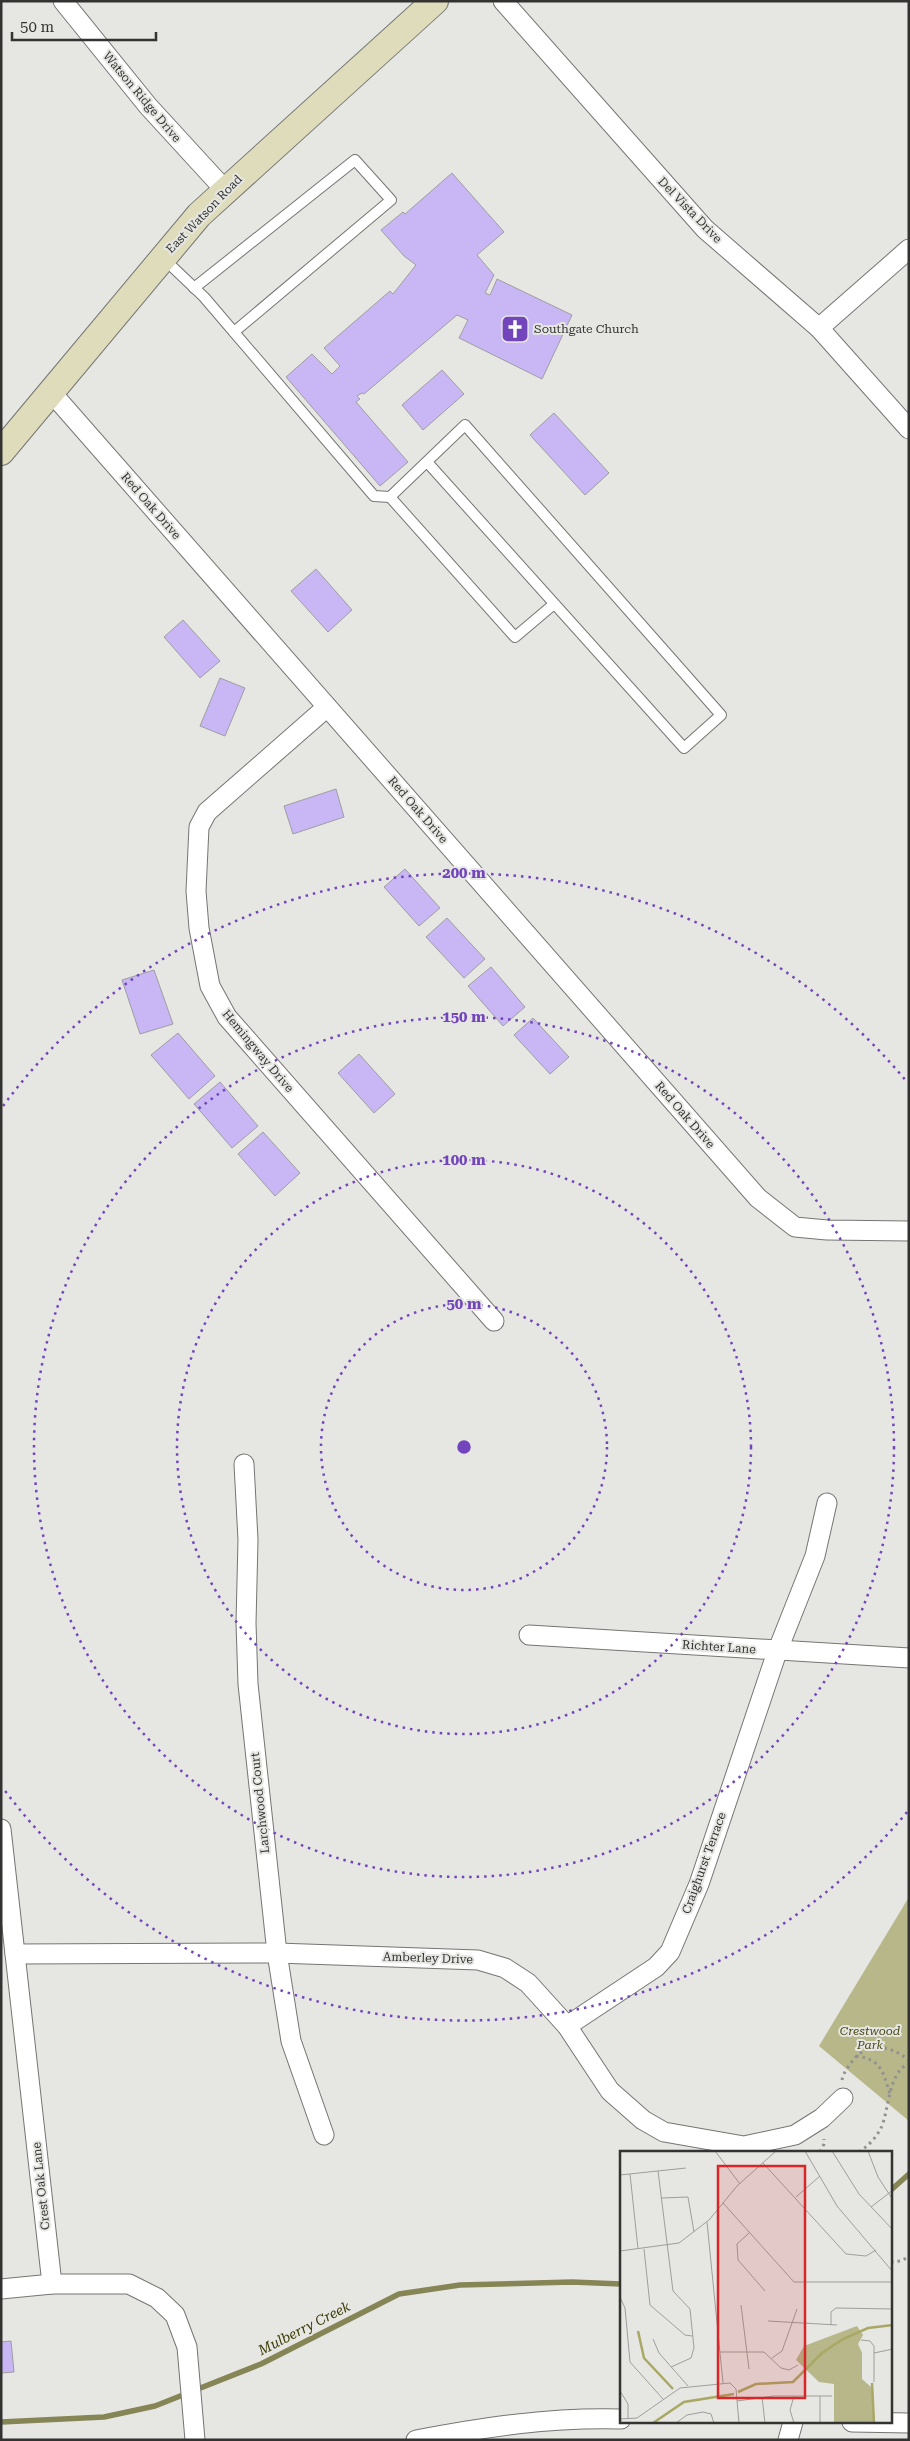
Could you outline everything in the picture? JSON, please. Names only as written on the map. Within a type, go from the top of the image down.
[{"type":"street","name":"Watson Ridge Drive","points":[[63,1],[148,106],[225,190]]},
{"type":"street","name":"East Watson Road","points":[[1,452],[162,258],[225,190],[434,1]]},
{"type":"street","name":"Del Vista Drive","points":[[503,1],[705,229],[819,328],[909,429]]},
{"type":"street","points":[[819,328],[909,249]]},
{"type":"street","name":"Red Oak Drive","points":[[51,392],[758,1198],[795,1227],[827,1230],[909,1231]]},
{"type":"street","name":"Hemingway Drive","points":[[327,707],[207,812],[199,827],[196,891],[203,960],[210,986],[227,1017],[494,1321]]},
{"type":"street","name":"Larchwood Court","points":[[244,1464],[248,1540],[246,1623],[248,1684],[277,1953],[291,2041],[324,2135]]},
{"type":"street","name":"Craighurst Terrace","points":[[567,2026],[650,1971],[670,1952],[698,1884],[776,1652],[815,1556],[827,1503]]},
{"type":"street","name":"Richter Lane","points":[[529,1635],[612,1639],[776,1652],[909,1658]]},
{"type":"street","name":"Crest Oak Lane","points":[[1,1829],[52,2284]]},
{"type":"street","name":"Amberley Drive","points":[[15,1954],[277,1953],[478,1960],[505,1968],[528,1983],[567,2026],[610,2091],[643,2120],[664,2132],[744,2146],[795,2135],[822,2118],[842,2098]]},
{"type":"street","points":[[1,2289],[52,2284],[129,2284],[157,2298],[175,2315],[187,2347],[195,2440]]},
{"type":"street","points":[[416,2440],[461,2436],[524,2422],[584,2418],[620,2419]]},
{"type":"street","points":[[892,2423],[909,2423]]},
{"type":"street","points":[[788,2440],[792,2424]]},
{"type":"lane","points":[[194,288],[355,160],[391,200],[234,332]]},
{"type":"lane","points":[[162,258],[194,288],[234,332],[374,496],[390,497],[515,637],[554,604]]},
{"type":"lane","points":[[390,497],[465,425],[721,715],[684,748],[427,462]]},
{"type":"path","points":[[842,2098],[842,2078],[856,2056],[871,2047],[889,2049],[909,2060]]},
{"type":"path","points":[[856,2056],[871,2059],[877,2064],[890,2094]]},
{"type":"path","points":[[861,2151],[869,2145],[882,2127],[895,2077],[904,2066],[909,2064]]},
{"type":"path","points":[[892,2262],[909,2257]]},
{"type":"green space","name":"Crestwood Park","points":[[909,1897],[909,2121],[819,2046]]},
{"type":"building","name":"Southgate Church","points":[[452,173],[504,232],[477,255],[494,275],[485,293],[490,295],[497,279],[572,315],[542,379],[459,338],[468,320],[457,315],[364,394],[362,393],[357,396],[360,399],[356,402],[408,462],[380,486],[286,377],[312,354],[332,374],[340,366],[324,348],[390,291],[393,294],[416,265],[404,256],[381,230],[403,212],[405,214]]},
{"type":"building","points":[[442,370],[464,394],[423,430],[402,405]]},
{"type":"building","points":[[554,413],[609,473],[585,495],[530,435]]},
{"type":"building","points":[[316,569],[352,610],[328,632],[291,591]]},
{"type":"building","points":[[183,620],[220,661],[200,678],[164,637]]},
{"type":"building","points":[[220,678],[245,688],[225,736],[200,726]]},
{"type":"building","points":[[336,789],[344,817],[293,834],[284,806]]},
{"type":"building","points":[[405,869],[440,908],[419,926],[384,887]]},
{"type":"building","points":[[447,918],[485,959],[464,978],[426,937]]},
{"type":"building","points":[[491,967],[525,1007],[503,1026],[468,986]]},
{"type":"building","points":[[154,970],[173,1024],[140,1034],[122,980]]},
{"type":"building","points":[[533,1018],[569,1057],[550,1074],[514,1035]]},
{"type":"building","points":[[178,1033],[215,1076],[189,1099],[151,1055]]},
{"type":"building","points":[[359,1054],[395,1094],[374,1113],[338,1073]]},
{"type":"building","points":[[220,1082],[258,1126],[232,1148],[194,1104]]},
{"type":"building","points":[[263,1132],[300,1173],[275,1196],[238,1154]]},
{"type":"building","points":[[11,2341],[14,2372],[1,2373],[1,2342]]},
{"type":"waterway","name":"Mulberry Creek","points":[[892,2189],[909,2174]]},
{"type":"waterway","name":"Mulberry Creek","points":[[1,2422],[104,2417],[155,2406],[261,2364],[399,2294],[460,2285],[572,2282],[620,2284]]},
{"type":"place","name":"Southgate Church","points":[[515,329]]}]
